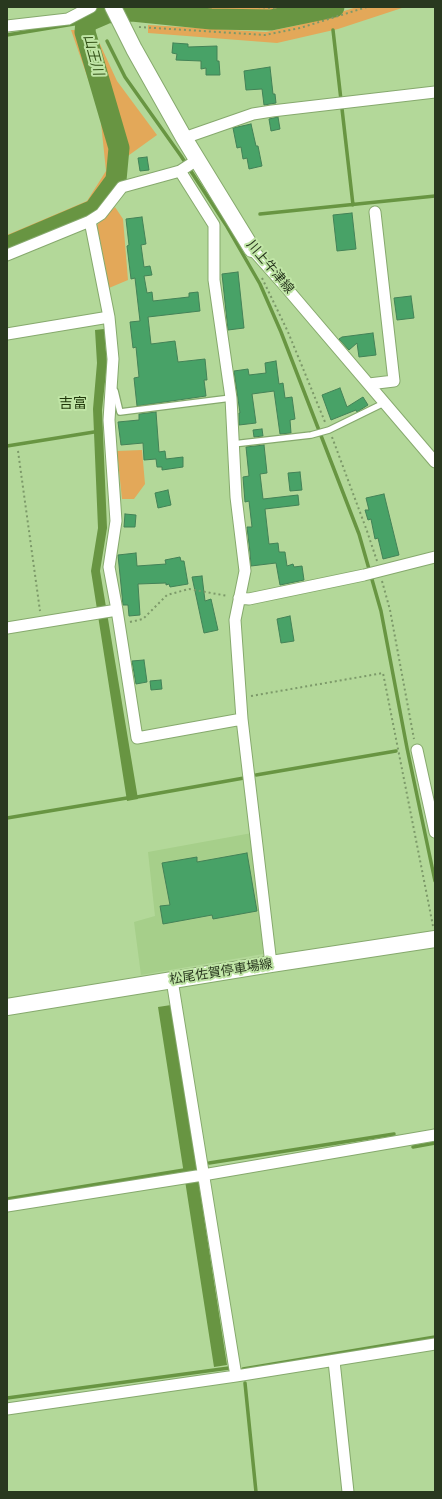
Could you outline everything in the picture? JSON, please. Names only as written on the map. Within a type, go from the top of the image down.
[{"type":"main road","name":"川上牛津線","points":[[113,7],[184,138],[252,249]]},
{"type":"main road","name":"松尾佐賀停車場線","points":[[7,1007],[271,964],[434,940]]},
{"type":"street","points":[[7,26],[68,19],[91,7]]},
{"type":"street","points":[[184,138],[253,114],[435,92]]},
{"type":"street","points":[[7,255],[101,214],[122,187],[180,171],[197,160]]},
{"type":"street","points":[[180,171],[214,225],[214,280],[230,398],[236,498],[245,571],[235,620],[240,698],[271,964]]},
{"type":"street","points":[[369,384],[394,381],[375,212]]},
{"type":"street","points":[[90,220],[109,318],[113,359],[109,420],[116,521],[109,567],[114,611],[120,625],[137,738],[242,719]]},
{"type":"street","name":"川上牛津線","points":[[252,249],[435,462]]},
{"type":"street","points":[[7,334],[109,318]]},
{"type":"street","points":[[239,598],[249,599],[364,575],[435,557]]},
{"type":"street","points":[[7,628],[114,611]]},
{"type":"street","points":[[417,750],[435,832]]},
{"type":"street","points":[[172,980],[202,1175],[236,1376]]},
{"type":"street","points":[[7,1206],[202,1175],[435,1135]]},
{"type":"street","points":[[7,1409],[236,1376],[435,1344]]},
{"type":"street","points":[[334,1361],[348,1492]]},
{"type":"lane","points":[[112,379],[120,412],[230,398]]},
{"type":"lane","points":[[233,444],[311,435],[328,430],[385,402]]},
{"type":"path","points":[[258,7],[277,7]]},
{"type":"path","points":[[124,29],[134,26],[265,35],[300,28],[367,7]]},
{"type":"path","points":[[259,272],[288,332],[328,430],[367,531],[380,570],[390,610],[417,750]]},
{"type":"path","points":[[18,451],[42,622]]},
{"type":"path","points":[[120,625],[143,619],[167,595],[189,589],[239,598]]},
{"type":"path","points":[[240,698],[383,673],[433,922],[434,940]]},
{"type":"shaded area","points":[[175,7],[299,7],[283,11],[255,13]]},
{"type":"shaded area","points":[[357,7],[405,7],[338,29],[277,43],[148,33],[148,25],[266,32],[299,25]]},
{"type":"shaded area","points":[[93,29],[117,81],[157,135],[125,158],[117,110],[89,35]]},
{"type":"shaded area","points":[[71,30],[80,30],[111,134],[113,175],[91,206],[7,243],[7,235],[87,201],[106,171],[100,113]]},
{"type":"shaded area","points":[[115,207],[123,219],[128,280],[109,288],[97,225]]},
{"type":"shaded area","points":[[104,329],[107,363],[102,410],[107,528],[100,571],[138,799],[127,801],[91,571],[98,528],[93,409],[97,363],[95,330]]},
{"type":"shaded area","points":[[142,450],[145,484],[134,499],[122,499],[117,451]]},
{"type":"shaded area","points":[[252,833],[263,954],[141,975],[134,922],[155,916],[148,852]]},
{"type":"shaded area","points":[[171,1005],[227,1365],[214,1367],[158,1007]]},
{"type":"building","points":[[173,43],[188,44],[188,47],[217,46],[217,61],[219,61],[220,75],[206,75],[206,68],[201,69],[201,61],[176,60],[177,54],[172,53]]},
{"type":"building","points":[[270,67],[273,94],[275,94],[276,103],[264,105],[262,89],[246,90],[244,71]]},
{"type":"building","points":[[278,117],[280,129],[271,131],[269,119]]},
{"type":"building","points":[[251,124],[262,166],[249,169],[247,158],[243,159],[241,147],[237,148],[233,128]]},
{"type":"building","points":[[147,157],[149,170],[140,171],[138,158]]},
{"type":"building","points":[[352,213],[356,249],[337,251],[333,215]]},
{"type":"building","points":[[142,217],[146,244],[141,245],[144,267],[150,266],[152,275],[144,276],[147,293],[152,292],[153,301],[189,297],[189,293],[198,292],[200,311],[148,317],[151,344],[175,341],[178,362],[205,359],[207,380],[204,380],[206,396],[137,406],[134,378],[139,377],[136,347],[133,348],[130,322],[140,321],[135,278],[131,279],[127,246],[129,245],[126,219]]},
{"type":"building","points":[[238,272],[244,328],[228,330],[222,274]]},
{"type":"building","points":[[411,296],[414,318],[397,320],[394,298]]},
{"type":"building","points":[[373,333],[376,355],[359,357],[357,343],[349,350],[339,339],[342,337]]},
{"type":"building","points":[[276,361],[279,384],[283,383],[285,398],[292,397],[295,419],[290,420],[291,433],[280,434],[274,391],[252,394],[256,423],[239,425],[240,413],[234,371],[248,369],[249,375],[266,373],[265,363]]},
{"type":"building","points":[[340,388],[347,407],[363,397],[368,405],[357,412],[356,410],[331,420],[322,395]]},
{"type":"building","points":[[156,412],[159,452],[165,451],[166,459],[183,457],[183,467],[162,470],[162,467],[157,467],[156,459],[144,460],[143,443],[121,445],[118,422],[139,420],[139,414]]},
{"type":"building","points":[[262,429],[263,436],[254,437],[253,430]]},
{"type":"building","points":[[264,445],[267,473],[260,474],[263,499],[298,495],[299,505],[265,509],[269,544],[278,543],[279,552],[285,552],[287,566],[293,564],[294,567],[302,566],[304,580],[280,585],[276,563],[251,566],[247,527],[252,527],[249,501],[245,502],[243,477],[249,476],[246,447]]},
{"type":"building","points":[[300,472],[302,490],[290,491],[288,473]]},
{"type":"building","points":[[168,490],[171,505],[158,508],[155,493]]},
{"type":"building","points":[[384,494],[399,555],[383,559],[378,538],[375,539],[371,519],[368,520],[365,510],[369,510],[366,498]]},
{"type":"building","points":[[125,514],[136,515],[135,527],[124,527]]},
{"type":"building","points":[[136,553],[137,566],[166,564],[165,560],[180,557],[181,561],[184,561],[188,584],[170,587],[169,584],[166,585],[166,583],[138,584],[140,615],[129,616],[128,605],[123,605],[118,555]]},
{"type":"building","points":[[202,576],[205,601],[211,599],[218,630],[204,633],[192,577]]},
{"type":"building","points":[[290,616],[294,641],[281,643],[277,619]]},
{"type":"building","points":[[144,660],[147,682],[136,684],[132,661]]},
{"type":"building","points":[[161,680],[162,689],[151,690],[150,681]]},
{"type":"building","points":[[247,853],[257,911],[213,919],[212,915],[163,924],[160,906],[170,905],[162,863],[197,857],[197,862]]},
{"type":"waterway","name":"山王川","points":[[7,247],[94,210],[116,180],[119,148],[85,32],[86,22],[107,13],[132,11],[211,19],[271,20],[334,7]]},
{"type":"waterway","points":[[7,35],[86,22]]},
{"type":"waterway","points":[[333,30],[353,205]]},
{"type":"waterway","points":[[107,41],[125,77],[181,156],[226,225],[260,284],[281,332],[359,534],[381,611],[407,748],[435,881]]},
{"type":"waterway","points":[[260,214],[435,196]]},
{"type":"waterway","points":[[7,446],[94,432]]},
{"type":"waterway","points":[[256,775],[396,751]]},
{"type":"waterway","points":[[137,797],[244,778]]},
{"type":"waterway","points":[[7,818],[127,798]]},
{"type":"waterway","points":[[209,1163],[394,1134]]},
{"type":"waterway","points":[[413,1147],[435,1143]]},
{"type":"waterway","points":[[7,1199],[184,1170]]},
{"type":"waterway","points":[[243,1369],[435,1337]]},
{"type":"waterway","points":[[7,1398],[229,1368]]},
{"type":"waterway","points":[[245,1383],[256,1492]]},
{"type":"district","name":"吉富","points":[[73,404]]}]
